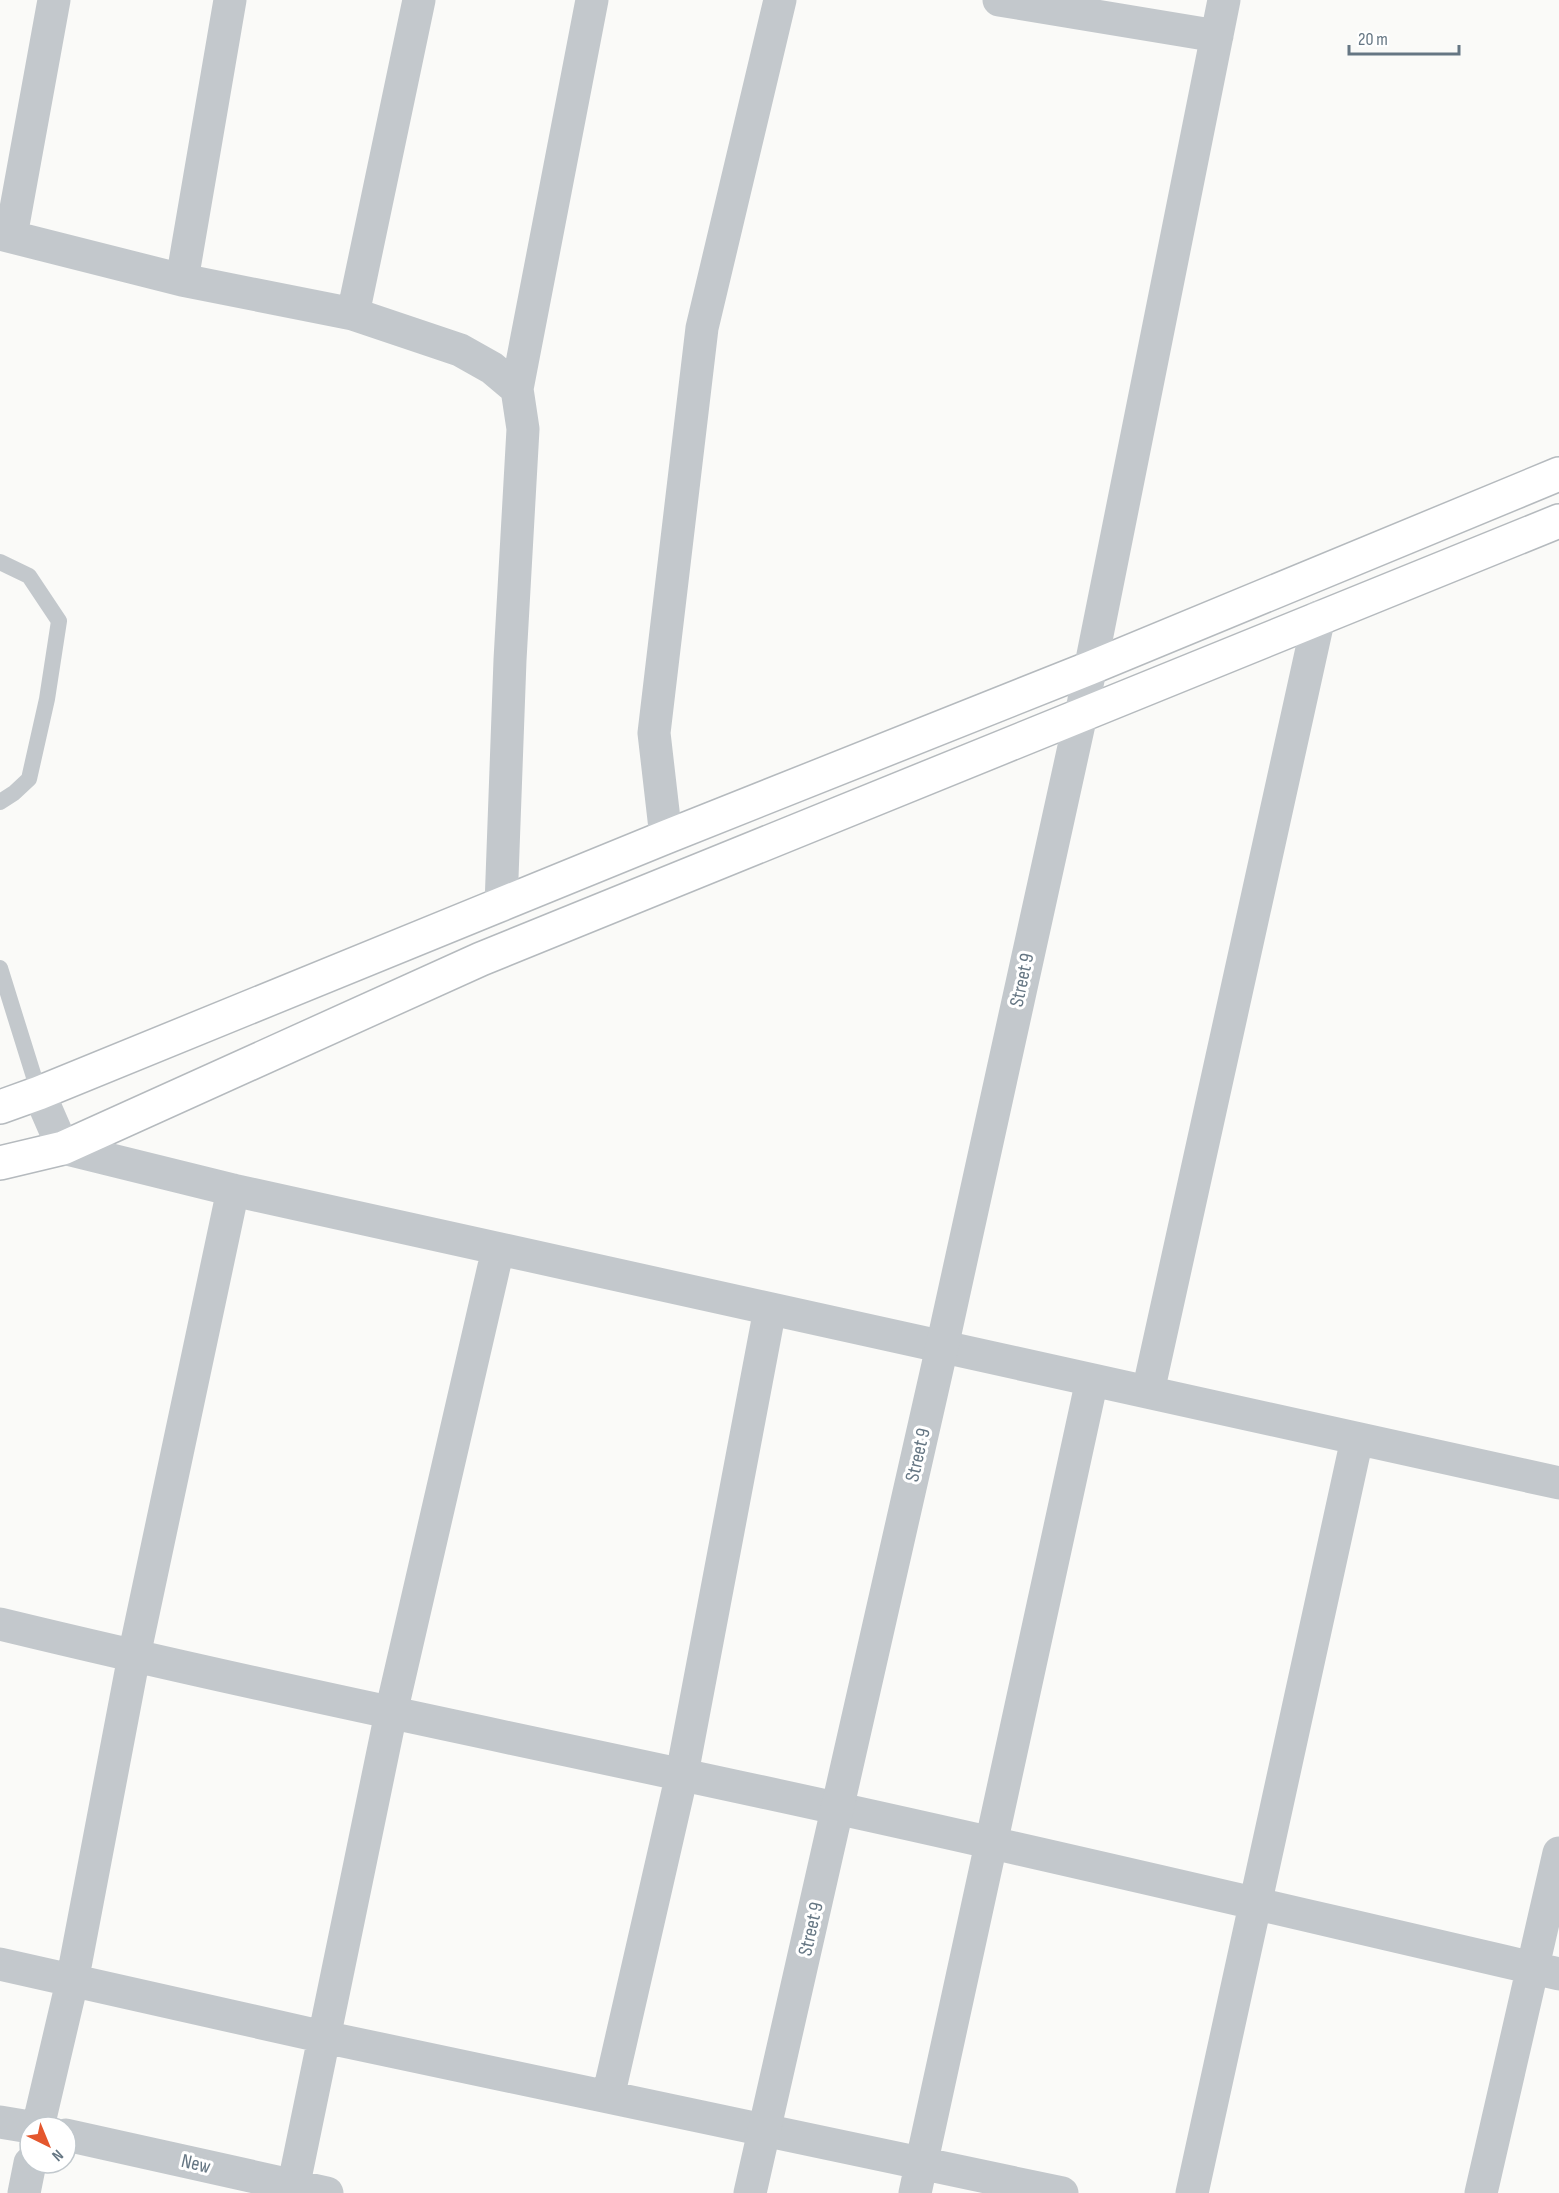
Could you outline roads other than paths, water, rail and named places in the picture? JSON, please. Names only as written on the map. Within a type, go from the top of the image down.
[{"type":"main road","points":[[0,1107],[39,1094],[666,837],[1090,668],[1559,474]]},
{"type":"main road","points":[[0,1162],[63,1148],[481,959],[1559,521]]},
{"type":"street","points":[[54,0],[5,235],[182,280],[353,314],[460,350],[492,368],[517,389]]},
{"type":"street","points":[[182,280],[230,0]]},
{"type":"street","points":[[353,314],[419,0]]},
{"type":"street","points":[[501,905],[510,660],[524,429],[517,389],[592,0]]},
{"type":"street","points":[[666,837],[654,734],[702,328],[780,0]]},
{"type":"street","points":[[999,0],[1217,36]]},
{"type":"street","name":"Street 9","points":[[750,2193],[942,1347],[1081,715],[1224,0]]},
{"type":"street","points":[[1148,1392],[1319,617]]},
{"type":"street","points":[[39,1094],[63,1148],[232,1190],[1559,1483]]},
{"type":"street","points":[[41,2115],[72,1982],[134,1656],[232,1190]]},
{"type":"street","points":[[293,2189],[391,1713],[498,1249]]},
{"type":"street","points":[[608,2097],[681,1774],[770,1309]]},
{"type":"street","points":[[918,2178],[1092,1380]]},
{"type":"street","points":[[1192,2193],[1358,1439]]},
{"type":"street","points":[[0,1624],[391,1713],[838,1808],[1546,1971]]},
{"type":"street","points":[[1481,2193],[1546,1971],[1559,1853]]},
{"type":"street","points":[[0,1964],[72,1982],[765,2131],[918,2178],[1062,2193]]},
{"type":"street","points":[[0,2122],[18,2125]]},
{"type":"street","name":"New","points":[[78,2138],[293,2189],[327,2193]]},
{"type":"street","points":[[24,2193],[28,2175]]},
{"type":"lane","points":[[0,562],[29,576],[59,621],[47,699],[29,779],[0,802]]},
{"type":"lane","points":[[0,968],[39,1094]]}]
